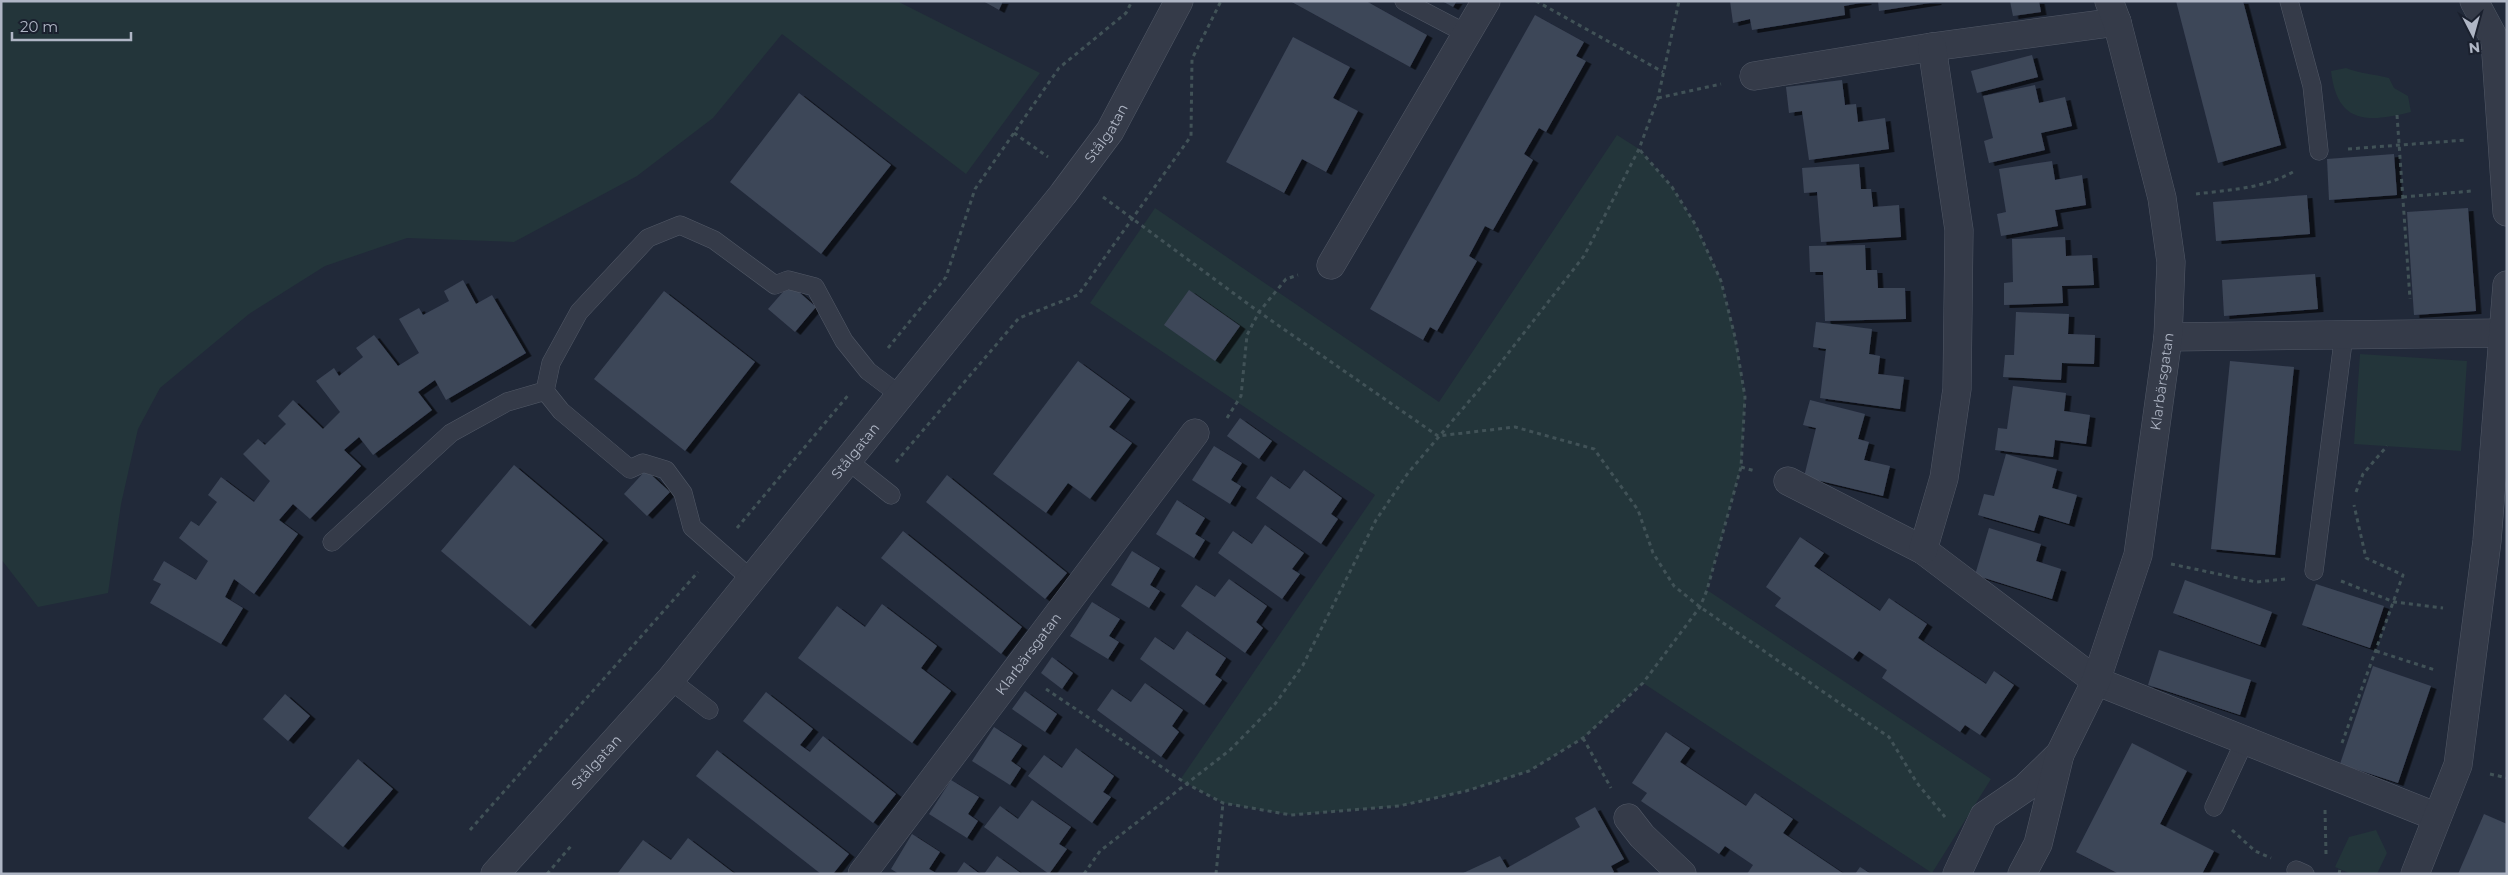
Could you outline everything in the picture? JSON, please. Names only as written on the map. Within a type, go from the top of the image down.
[{"type":"street","name":"Stålgatan","points":[[495,874],[670,680],[1063,194],[1110,131],[1179,1]]},
{"type":"street","points":[[1331,265],[1486,1]]},
{"type":"street","points":[[2482,6],[2495,40],[2506,200]]},
{"type":"street","points":[[1754,76],[1932,47],[2113,12]]},
{"type":"street","name":"Klarbärsgatan","points":[[2022,874],[2038,844],[2060,754],[2096,681],[2138,555],[2168,337],[2171,262],[2162,198],[2113,12]]},
{"type":"street","points":[[1923,550],[1944,478],[1957,389],[1959,230],[1932,47]]},
{"type":"street","points":[[2415,874],[2458,765],[2487,541],[2507,285]]},
{"type":"street","points":[[2168,337],[2503,333]]},
{"type":"street","name":"Klarbärsgatan","points":[[862,874],[1195,433]]},
{"type":"street","points":[[1788,481],[1923,550],[2096,681],[2437,817]]},
{"type":"street","name":"Klarbärsgatan","points":[[1957,874],[1971,840],[1984,816],[2025,788],[2060,754]]},
{"type":"street","points":[[1628,818],[1642,836],[1682,874]]},
{"type":"lane","points":[[1404,1],[1467,34]]},
{"type":"lane","points":[[2289,1],[2312,86],[2319,151]]},
{"type":"lane","points":[[545,391],[551,363],[579,312],[648,238],[680,225],[714,240],[775,285],[788,280],[815,287],[844,341],[868,371],[901,396]]},
{"type":"lane","points":[[2314,571],[2344,334]]},
{"type":"lane","points":[[332,542],[451,433],[507,402],[545,391]]},
{"type":"lane","points":[[545,391],[561,411],[630,469],[643,463],[666,470],[682,493],[692,527],[752,579]]},
{"type":"lane","points":[[847,460],[884,490]]},
{"type":"lane","points":[[670,680],[709,710]]},
{"type":"lane","points":[[2214,807],[2245,740]]},
{"type":"path","points":[[470,830],[718,550],[946,277],[975,189],[1059,68],[1126,13],[1132,1]]},
{"type":"path","points":[[884,490],[1019,318],[1078,295],[1130,219],[1191,136],[1192,59],[1221,1]]},
{"type":"path","points":[[1536,1],[1663,72]]},
{"type":"path","points":[[1084,874],[1100,851],[1230,750],[1275,704],[1297,672],[1376,520],[1408,473],[1494,371],[1584,256],[1639,149],[1658,98],[1679,1]]},
{"type":"path","points":[[1658,98],[1754,76]]},
{"type":"path","points":[[2397,115],[2412,334]]},
{"type":"path","points":[[1017,669],[1187,784],[1223,803],[1291,815],[1399,806],[1466,791],[1529,771],[1583,738],[1643,683],[1700,607],[1707,590],[1741,467],[1745,397],[1735,337],[1721,281],[1695,224],[1672,187],[1639,149]]},
{"type":"path","points":[[2403,197],[2506,200]]},
{"type":"path","points":[[1130,219],[1259,312],[1438,436],[1515,426],[1594,449],[1638,510],[1653,553],[1674,586],[1700,607],[1889,737],[1917,783],[1946,818],[1971,840]]},
{"type":"path","points":[[1195,433],[1223,423],[1241,396],[1247,335],[1259,312],[1286,279],[1331,265]]},
{"type":"path","points":[[2324,859],[2327,852],[2325,808],[2376,650],[2403,575],[2366,558],[2353,500],[2363,474],[2387,446]]},
{"type":"path","points":[[2376,650],[2469,681]]},
{"type":"path","points":[[1583,738],[1628,818]]},
{"type":"path","points":[[1216,874],[1223,803]]},
{"type":"path","points":[[2214,807],[2226,824],[2255,851],[2301,872]]},
{"type":"path","points":[[547,874],[573,843]]},
{"type":"shaded area","points":[[1,1],[897,1],[1040,73],[966,174],[782,34],[713,118],[637,176],[514,242],[407,238],[325,266],[249,314],[160,388],[138,429],[121,504],[108,593],[38,607],[1,559]]},
{"type":"shaded area","points":[[2346,68],[2389,78],[2394,88],[2408,96],[2411,112],[2381,118],[2368,118],[2357,116],[2347,110],[2334,88],[2331,71]]},
{"type":"shaded area","points":[[1617,135],[1639,149],[1672,187],[1695,224],[1721,281],[1735,337],[1745,397],[1741,467],[1707,590],[1991,779],[1932,873],[1643,683],[1583,738],[1529,771],[1466,791],[1399,806],[1291,815],[1223,803],[1180,780],[1375,495],[1090,303],[1155,208],[1439,402]]},
{"type":"shaded area","points":[[2360,354],[2467,361],[2461,451],[2354,444]]},
{"type":"shaded area","points":[[2376,830],[2387,853],[2377,874],[2351,874],[2335,867],[2349,837]]},
{"type":"building","points":[[983,1],[1003,1],[999,10]]},
{"type":"building","points":[[1290,1],[1366,1],[1427,35],[1410,67]]},
{"type":"building","points":[[1442,1],[1457,1],[1453,7]]},
{"type":"building","points":[[1730,1],[1866,2],[1844,6],[1845,15],[1752,30],[1750,19],[1733,23]]},
{"type":"building","points":[[1878,1],[1936,1],[1936,2],[1879,11]]},
{"type":"building","points":[[2010,1],[2039,1],[2041,12],[2013,16]]},
{"type":"building","points":[[2176,1],[2243,1],[2281,145],[2218,163]]},
{"type":"building","points":[[1535,15],[1584,42],[1576,56],[1586,61],[1546,132],[1539,128],[1524,154],[1533,160],[1493,230],[1485,226],[1469,256],[1477,261],[1437,331],[1430,327],[1423,340],[1370,309]]},
{"type":"building","points":[[1293,37],[1350,67],[1333,98],[1358,111],[1326,172],[1302,159],[1284,193],[1226,162]]},
{"type":"building","points":[[2032,55],[2038,77],[1977,93],[1971,71]]},
{"type":"building","points":[[1842,80],[1845,105],[1856,104],[1858,122],[1885,118],[1889,149],[1809,160],[1802,111],[1789,113],[1786,87]]},
{"type":"building","points":[[2035,85],[2039,103],[2065,97],[2072,126],[2041,133],[2045,150],[1989,163],[1984,141],[1993,138],[1983,96]]},
{"type":"building","points":[[799,93],[891,165],[821,254],[730,182]]},
{"type":"building","points":[[2394,154],[2397,195],[2329,200],[2327,159]]},
{"type":"building","points":[[2052,161],[2055,180],[2082,175],[2086,205],[2055,210],[2058,226],[2001,236],[1997,214],[2006,212],[1999,169]]},
{"type":"building","points":[[1859,164],[1861,189],[1871,189],[1873,207],[1899,205],[1901,237],[1821,242],[1817,192],[1804,193],[1802,168]]},
{"type":"building","points":[[2307,195],[2310,234],[2216,241],[2213,202]]},
{"type":"building","points":[[2468,208],[2476,311],[2414,315],[2407,212]]},
{"type":"building","points":[[2065,237],[2066,256],[2092,255],[2094,285],[2062,286],[2063,303],[2004,305],[2004,283],[2013,282],[2012,239]]},
{"type":"building","points":[[1865,245],[1866,270],[1877,270],[1878,288],[1905,288],[1906,319],[1825,321],[1823,272],[1810,272],[1809,246]]},
{"type":"building","points":[[2315,274],[2318,309],[2224,316],[2222,280]]},
{"type":"building","points":[[463,280],[476,304],[492,295],[526,353],[446,400],[435,380],[418,392],[432,410],[373,455],[359,437],[344,450],[361,466],[310,519],[293,504],[279,520],[298,534],[254,594],[234,579],[225,597],[243,608],[221,644],[150,603],[161,584],[153,580],[164,561],[196,580],[208,561],[179,538],[191,521],[199,526],[217,502],[208,495],[221,477],[254,502],[270,481],[243,454],[258,439],[265,445],[286,424],[278,416],[293,400],[323,429],[340,412],[316,381],[334,368],[339,376],[363,357],[356,348],[374,335],[398,366],[419,353],[399,319],[419,308],[423,315],[449,301],[444,291]]},
{"type":"building","points":[[790,284],[816,307],[795,332],[768,309]]},
{"type":"building","points":[[1189,290],[1240,326],[1215,361],[1164,325]]},
{"type":"building","points":[[664,291],[755,362],[685,451],[594,379]]},
{"type":"building","points":[[2016,312],[2069,314],[2068,334],[2095,335],[2094,364],[2062,363],[2061,380],[2003,377],[2005,355],[2014,355]]},
{"type":"building","points":[[1816,322],[1872,329],[1869,354],[1880,356],[1878,374],[1904,377],[1900,409],[1820,398],[1826,349],[1813,347]]},
{"type":"building","points":[[1078,361],[1130,399],[1109,427],[1132,443],[1090,499],[1068,483],[1046,513],[993,474]]},
{"type":"building","points":[[2230,361],[2294,367],[2275,555],[2211,549]]},
{"type":"building","points":[[2013,386],[2066,393],[2064,411],[2090,415],[2086,444],[2055,440],[2053,457],[1995,450],[1998,428],[2007,429]]},
{"type":"building","points":[[1810,400],[1865,414],[1858,439],[1869,442],[1864,460],[1890,466],[1883,496],[1804,477],[1816,428],[1803,425]]},
{"type":"building","points":[[1240,418],[1272,441],[1259,459],[1227,436]]},
{"type":"building","points":[[1214,446],[1242,463],[1231,480],[1241,486],[1230,504],[1192,480]]},
{"type":"building","points":[[2006,454],[2057,469],[2052,488],[2077,495],[2069,524],[2039,515],[2034,531],[1978,515],[1984,494],[1994,496]]},
{"type":"building","points":[[514,465],[603,540],[530,626],[441,551]]},
{"type":"building","points":[[646,470],[670,492],[647,516],[624,494]]},
{"type":"building","points":[[1304,470],[1342,498],[1331,514],[1338,519],[1321,544],[1256,498],[1271,476],[1290,489]]},
{"type":"building","points":[[947,475],[1067,573],[1045,599],[926,502]]},
{"type":"building","points":[[1177,500],[1205,518],[1195,534],[1205,540],[1194,558],[1156,534]]},
{"type":"building","points":[[1265,525],[1304,553],[1292,569],[1300,574],[1282,599],[1218,553],[1233,531],[1252,544]]},
{"type":"building","points":[[1989,528],[2041,544],[2036,561],[2061,569],[2052,599],[1975,575]]},
{"type":"building","points":[[903,531],[1022,627],[1001,654],[881,558]]},
{"type":"building","points":[[1800,537],[1824,553],[1814,566],[1880,611],[1889,598],[1927,624],[1918,638],[1986,684],[1994,671],[2014,685],[1980,735],[1965,725],[1960,732],[1882,678],[1887,670],[1859,651],[1853,659],[1775,606],[1781,598],[1766,587]]},
{"type":"building","points":[[1132,551],[1160,568],[1150,585],[1160,591],[1149,608],[1111,585]]},
{"type":"building","points":[[1229,579],[1267,606],[1256,622],[1263,628],[1245,653],[1181,606],[1196,585],[1215,597]]},
{"type":"building","points":[[2185,580],[2272,612],[2260,645],[2173,613]]},
{"type":"building","points":[[2316,584],[2384,606],[2370,648],[2302,625]]},
{"type":"building","points":[[1092,602],[1120,619],[1109,636],[1119,642],[1108,659],[1070,636]]},
{"type":"building","points":[[882,604],[937,646],[921,668],[951,691],[912,743],[798,658],[837,606],[865,627]]},
{"type":"building","points":[[1187,631],[1226,658],[1215,675],[1222,680],[1204,705],[1140,659],[1155,637],[1174,650]]},
{"type":"building","points":[[2159,650],[2251,680],[2240,715],[2148,685]]},
{"type":"building","points":[[1052,657],[1073,673],[1062,689],[1041,673]]},
{"type":"building","points":[[2373,666],[2431,686],[2398,783],[2340,764]]},
{"type":"building","points":[[1145,683],[1183,710],[1172,726],[1179,732],[1161,757],[1097,710],[1112,689],[1131,702]]},
{"type":"building","points":[[1025,691],[1057,714],[1045,732],[1012,709]]},
{"type":"building","points":[[766,692],[813,729],[800,745],[810,752],[823,736],[896,794],[873,823],[743,721]]},
{"type":"building","points":[[285,694],[310,716],[288,741],[263,719]]},
{"type":"building","points":[[994,727],[1022,745],[1011,761],[1021,768],[1010,785],[972,761]]},
{"type":"building","points":[[1666,732],[1690,748],[1680,762],[1746,806],[1755,793],[1793,819],[1783,833],[1844,874],[1747,874],[1753,865],[1725,846],[1719,854],[1641,801],[1647,793],[1632,783]]},
{"type":"building","points":[[2132,743],[2187,771],[2160,824],[2214,851],[2202,874],[2119,874],[2076,852]]},
{"type":"building","points":[[1076,748],[1114,776],[1103,792],[1111,797],[1092,823],[1028,776],[1044,755],[1062,768]]},
{"type":"building","points":[[717,750],[849,854],[833,874],[821,874],[696,776]]},
{"type":"building","points":[[358,759],[393,789],[343,847],[308,818]]},
{"type":"building","points":[[951,780],[979,797],[968,814],[978,821],[967,838],[929,814]]},
{"type":"building","points":[[1032,800],[1071,827],[1059,844],[1067,849],[1049,874],[984,827],[1000,806],[1018,819]]},
{"type":"building","points":[[1595,807],[1624,859],[1611,866],[1614,872],[1611,874],[1461,874],[1500,856],[1507,868],[1580,827],[1575,818]]},
{"type":"building","points":[[2484,814],[2507,824],[2507,874],[2458,874]]},
{"type":"building","points":[[912,834],[940,852],[929,869],[938,874],[899,874],[891,869]]},
{"type":"building","points":[[688,838],[735,874],[617,874],[643,840],[671,860]]},
{"type":"building","points":[[997,856],[1022,874],[984,874]]},
{"type":"building","points":[[964,862],[980,874],[956,874]]},
{"type":"building","points":[[1860,867],[1871,874],[1855,874]]}]
